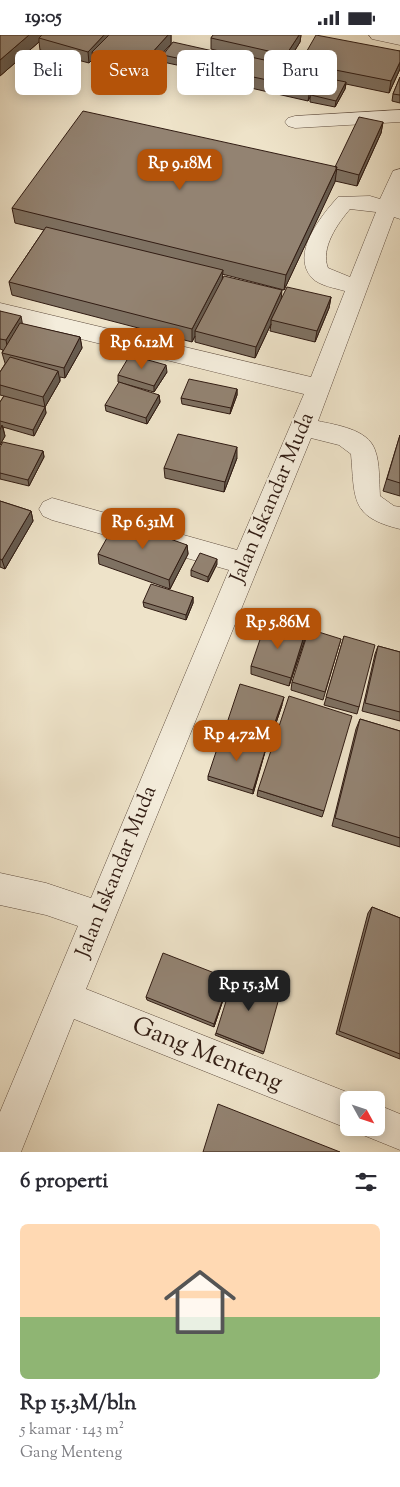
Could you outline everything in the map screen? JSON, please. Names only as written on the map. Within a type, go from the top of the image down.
[{"type":"street","points":[[378,35],[400,40]]},
{"type":"street","points":[[296,122],[400,116]]},
{"type":"street","name":"Jalan Iskandar Muda","points":[[2,1152],[245,563],[304,426],[357,287],[393,210],[400,175]]},
{"type":"street","points":[[357,287],[322,275],[316,268],[314,254],[333,214],[345,202],[359,201],[393,210]]},
{"type":"street","points":[[0,311],[318,388]]},
{"type":"street","points":[[304,426],[347,438],[364,450],[368,501],[387,515],[400,518]]},
{"type":"street","points":[[52,509],[245,563]]},
{"type":"street","points":[[0,889],[46,899],[99,917]]},
{"type":"street","name":"Gang Menteng","points":[[65,998],[340,1107]]},
{"type":"street","points":[[385,1125],[400,1131]]},
{"type":"building","points":[[0,35],[29,35],[0,60]]},
{"type":"building","points":[[42,35],[104,35],[88,52],[39,38]]},
{"type":"building","points":[[109,35],[168,35],[154,50],[94,50]]},
{"type":"building","points":[[213,35],[299,35],[289,50],[264,50],[211,38]]},
{"type":"building","points":[[316,35],[400,51],[400,62],[391,81],[337,70],[337,50],[307,50]]},
{"type":"building","points":[[173,42],[209,50],[177,50],[177,58],[167,56],[167,50]]},
{"type":"building","points":[[254,58],[264,60],[264,79],[254,77]]},
{"type":"building","points":[[400,77],[400,95],[393,94]]},
{"type":"building","points":[[337,80],[346,82],[336,101],[311,95],[337,95]]},
{"type":"building","points":[[83,111],[337,167],[286,275],[12,208]]},
{"type":"building","points":[[359,117],[383,122],[359,175],[336,169],[337,167],[335,167]]},
{"type":"building","points":[[46,227],[223,270],[192,329],[9,282]]},
{"type":"building","points":[[224,276],[282,290],[256,347],[195,331]]},
{"type":"building","points":[[287,287],[331,297],[317,331],[271,320]]},
{"type":"building","points":[[0,311],[21,316],[6,340],[0,339]]},
{"type":"building","points":[[20,323],[80,337],[64,368],[2,353]]},
{"type":"building","points":[[130,355],[166,365],[154,386],[118,375]]},
{"type":"building","points":[[10,357],[58,371],[43,397],[0,385],[0,372]]},
{"type":"building","points":[[189,379],[237,389],[231,408],[181,398]]},
{"type":"building","points":[[119,382],[159,395],[146,418],[105,405]]},
{"type":"building","points":[[4,396],[45,407],[33,430],[0,421],[0,402]]},
{"type":"building","points":[[178,434],[237,447],[225,482],[164,468]]},
{"type":"building","points":[[400,435],[400,483],[387,479]]},
{"type":"building","points":[[3,442],[43,451],[28,480],[0,473],[0,447]]},
{"type":"building","points":[[0,501],[31,511],[2,560],[0,559]]},
{"type":"building","points":[[117,520],[187,545],[169,580],[98,554]]},
{"type":"building","points":[[200,553],[217,559],[208,577],[191,570]]},
{"type":"building","points":[[151,584],[193,597],[186,615],[143,602]]},
{"type":"building","points":[[266,622],[305,633],[291,678],[251,666]]},
{"type":"building","points":[[309,629],[341,639],[325,692],[292,682]]},
{"type":"building","points":[[344,636],[375,645],[359,707],[326,697]]},
{"type":"building","points":[[378,646],[400,652],[400,712],[365,703]]},
{"type":"building","points":[[240,684],[284,697],[269,739],[226,726]]},
{"type":"building","points":[[289,696],[352,716],[324,811],[258,790]]},
{"type":"building","points":[[360,719],[400,731],[400,838],[335,818]]},
{"type":"building","points":[[222,734],[266,748],[253,790],[208,776]]},
{"type":"building","points":[[372,907],[400,918],[400,1054],[339,1031]]},
{"type":"building","points":[[163,953],[230,979],[214,1024],[146,997]]},
{"type":"building","points":[[235,973],[281,991],[264,1052],[216,1033]]},
{"type":"building","points":[[218,1104],[340,1152],[203,1152]]}]
